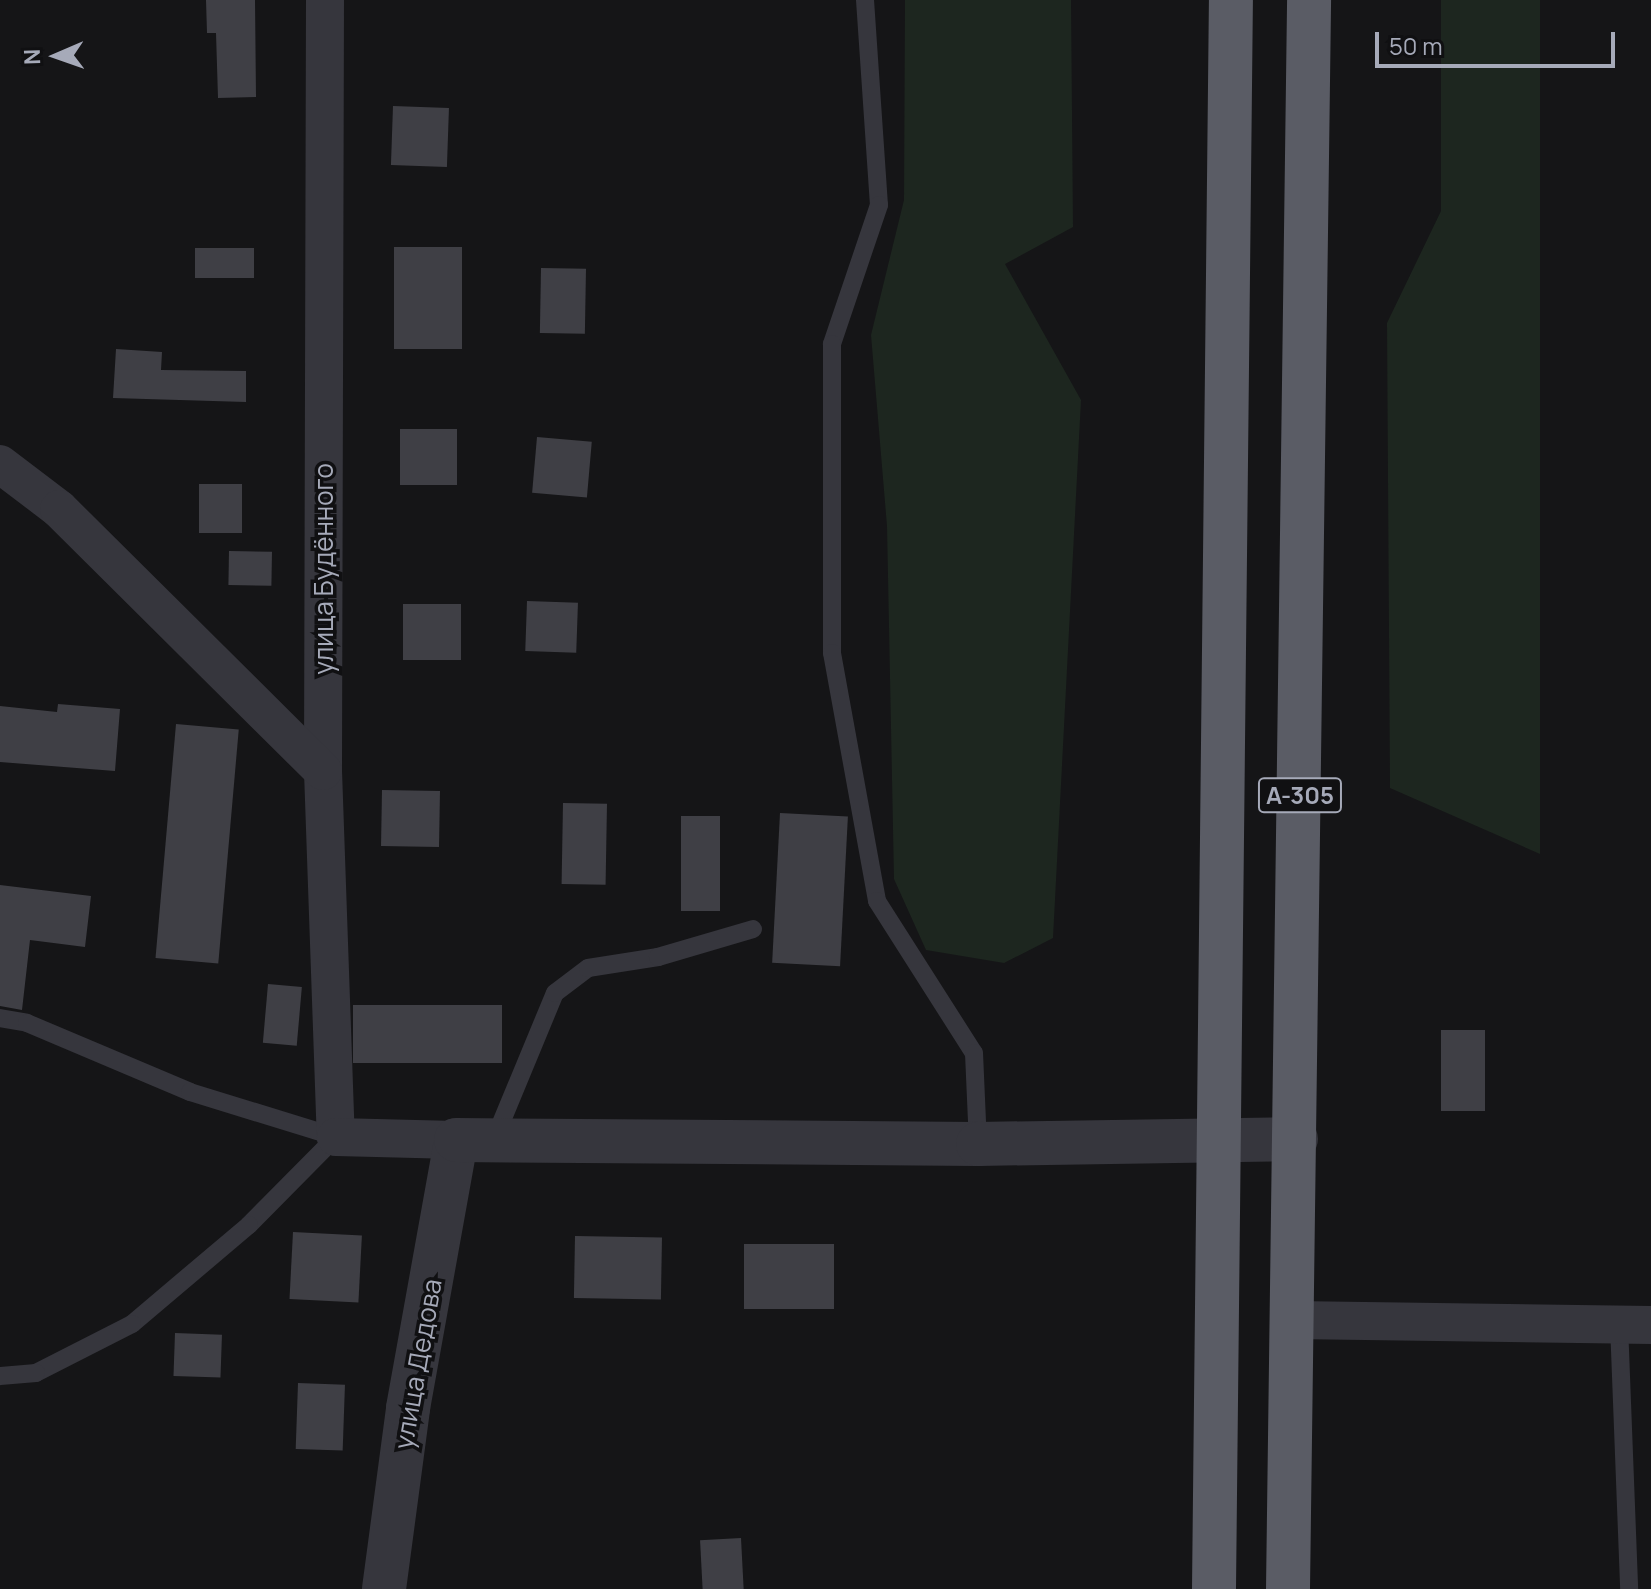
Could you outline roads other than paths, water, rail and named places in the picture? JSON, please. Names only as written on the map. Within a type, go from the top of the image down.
[{"type":"highway","name":"А-305","points":[[1214,1589],[1231,0]]},
{"type":"highway","name":"А-305","points":[[1288,1589],[1309,0]]},
{"type":"street","name":"улица Будённого","points":[[325,0],[323,771],[336,1137]]},
{"type":"street","points":[[0,464],[59,509],[323,771]]},
{"type":"street","points":[[336,1137],[978,1144],[1296,1139]]},
{"type":"street","name":"улица Дедова","points":[[384,1589],[408,1408],[475,1140]]},
{"type":"street","points":[[1293,1320],[1635,1325]]},
{"type":"lane","points":[[865,0],[879,205],[832,344],[832,653],[877,901],[974,1053],[978,1144]]},
{"type":"lane","points":[[475,1140],[555,993],[588,968],[658,957],[753,929]]},
{"type":"lane","points":[[0,1018],[27,1023],[190,1092],[336,1137],[249,1225],[132,1324],[36,1373],[0,1376]]},
{"type":"lane","points":[[1629,1589],[1635,1325]]}]
